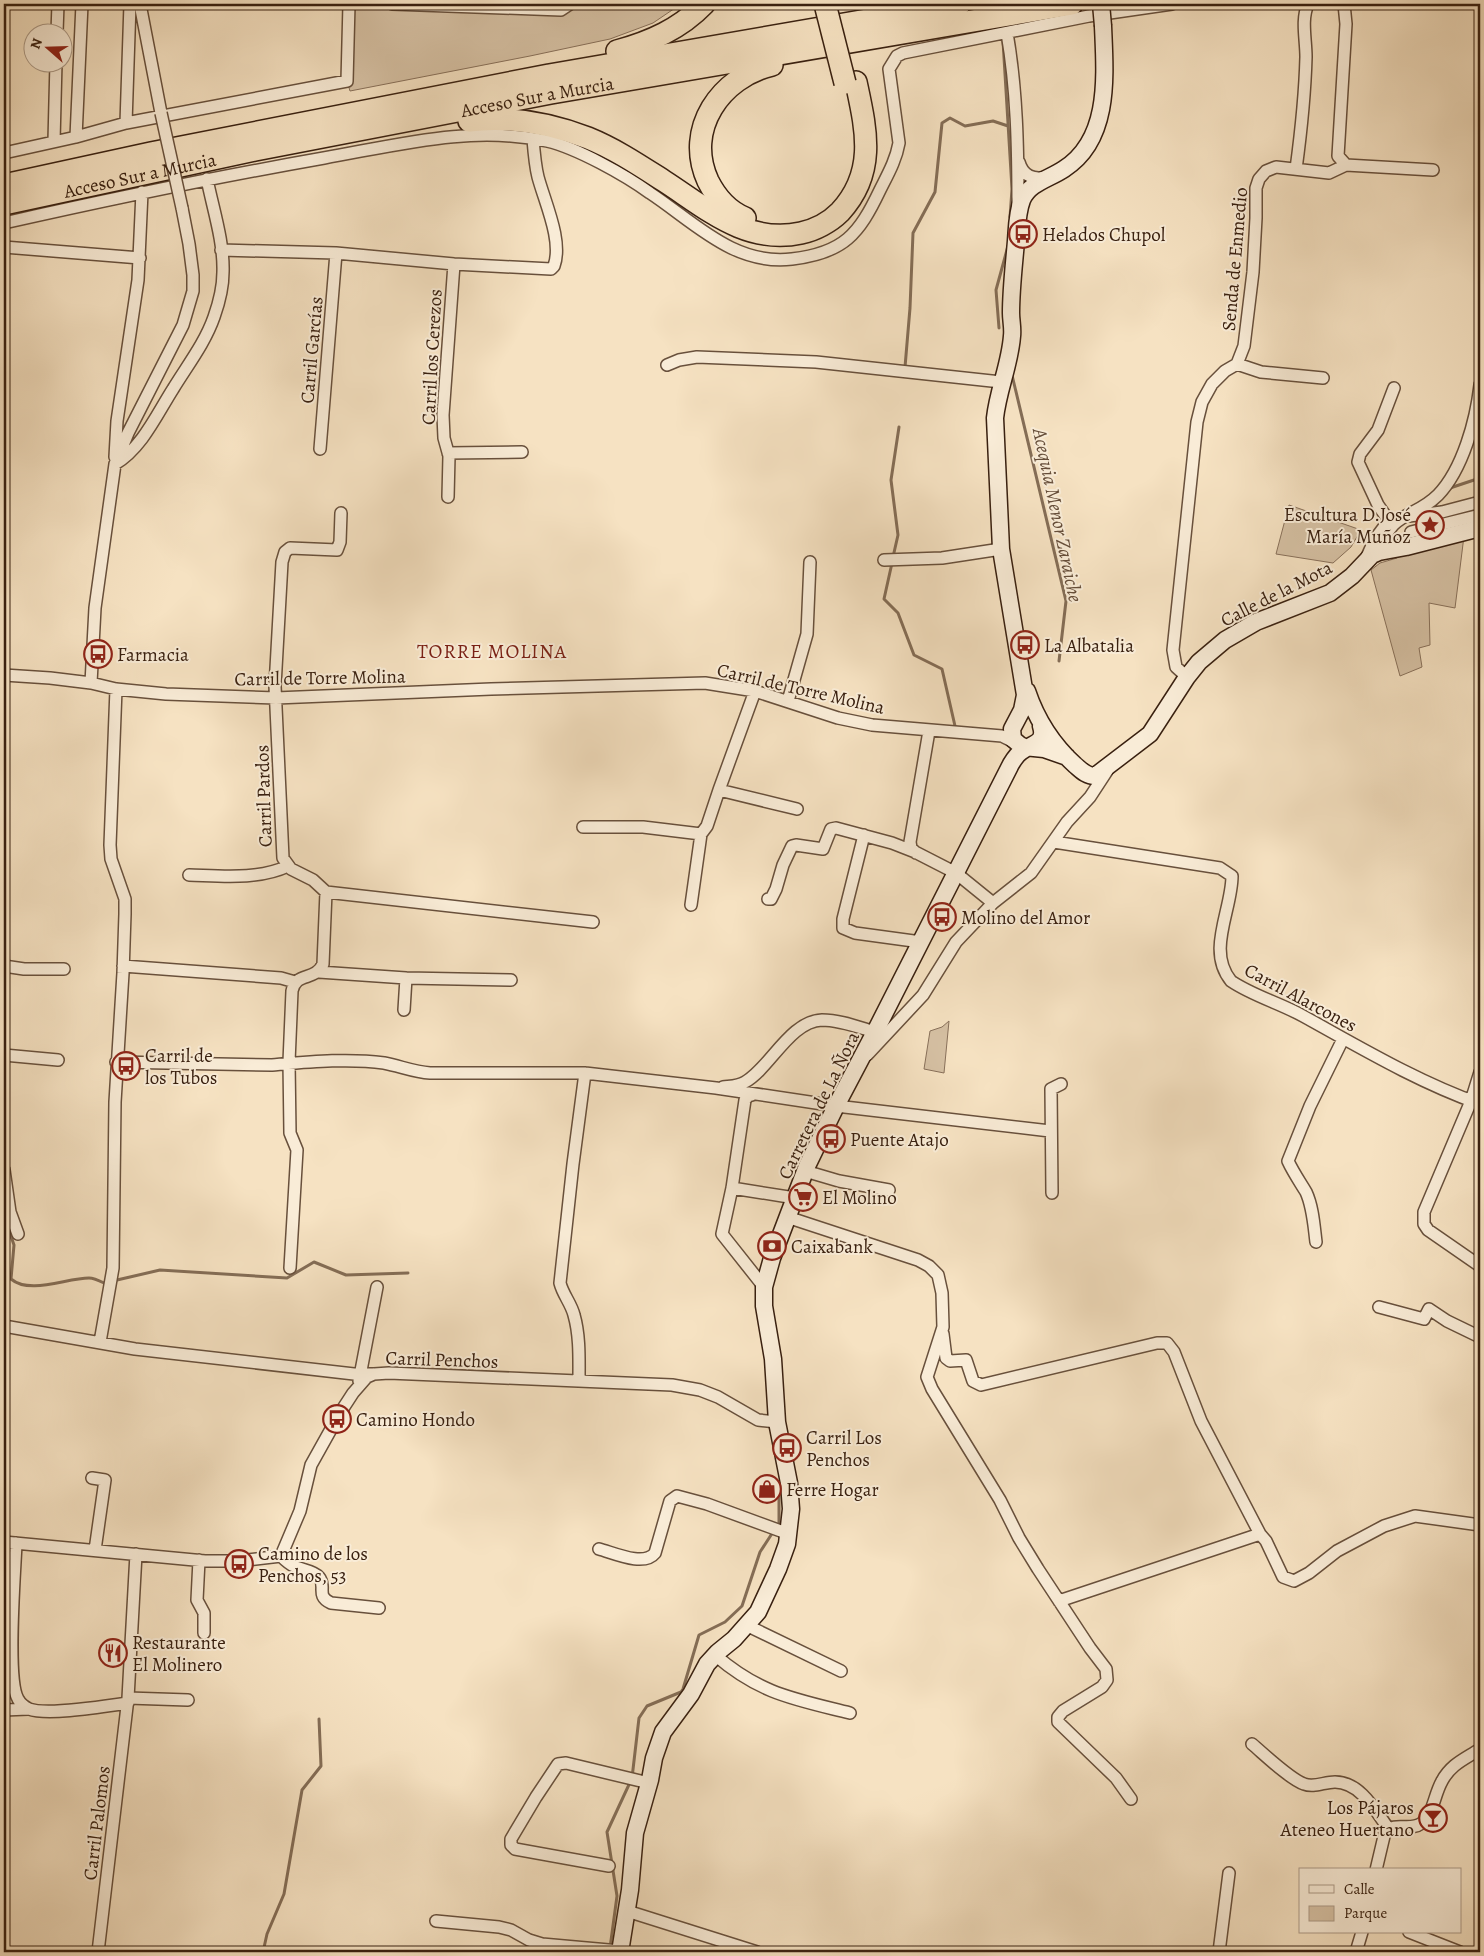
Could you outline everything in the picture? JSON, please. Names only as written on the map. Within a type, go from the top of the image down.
[{"type":"highway","points":[[549,75],[578,59],[614,52],[652,40],[687,20],[704,4]]},
{"type":"highway","points":[[255,150],[488,119],[523,121],[549,126],[601,144],[639,165],[734,226],[760,234],[784,236],[804,232],[827,222],[839,213],[855,190],[865,159],[867,143],[851,83],[825,4]]},
{"type":"highway","points":[[803,51],[788,61],[767,66],[743,76],[722,94],[709,112],[702,129],[700,153],[702,164],[717,197],[734,212],[763,224],[797,224],[822,214],[839,198],[855,162],[856,145],[851,83],[836,4]]},
{"type":"highway","name":"Acceso Sur a Murcia","points":[[4,185],[161,151],[549,75],[960,4]]},
{"type":"highway","name":"Acceso Sur a Murcia","points":[[4,204],[255,150],[551,93],[1072,4]]},
{"type":"main road","points":[[1022,745],[1037,744],[1042,730],[1025,687],[1001,549],[995,418],[1012,334],[1013,280],[1020,205],[1029,189],[1070,165],[1078,157],[1086,147],[1098,124],[1103,95],[1103,26],[1101,4]]},
{"type":"main road","points":[[1379,552],[1480,528]]},
{"type":"main road","name":"Calle de la Mota","points":[[1086,774],[1094,776],[1150,734],[1187,677],[1199,662],[1225,640],[1270,616],[1330,593],[1379,552]]},
{"type":"main road","points":[[1025,687],[1024,706],[1015,722],[1012,734],[1022,745],[1044,749],[1067,757]]},
{"type":"main road","points":[[1015,722],[1020,718],[1030,716],[1040,724],[1067,757],[1086,774]]},
{"type":"main road","name":"Carretera de La Ñora","points":[[614,1951],[627,1911],[638,1780],[654,1758],[663,1732],[682,1708],[699,1676],[715,1655],[734,1639],[758,1612],[778,1569],[780,1531],[791,1509],[789,1483],[777,1422],[773,1359],[764,1306],[764,1287],[772,1258],[805,1171],[836,1106],[1022,745]]},
{"type":"street","points":[[58,4],[58,22]]},
{"type":"street","points":[[76,137],[82,4]]},
{"type":"street","points":[[126,123],[130,4]]},
{"type":"street","points":[[115,464],[125,438],[174,344],[190,307],[193,275],[182,208],[140,4]]},
{"type":"street","points":[[4,153],[76,137],[126,123],[347,81],[349,4]]},
{"type":"street","points":[[392,4],[560,10],[570,4]]},
{"type":"street","points":[[4,223],[207,179],[440,138],[485,134],[533,139],[560,146],[623,175],[651,193],[698,229],[738,251],[764,259],[789,260],[803,258],[827,250],[853,235],[868,215],[890,171],[897,153],[898,143],[889,69],[897,56],[903,53],[1089,16],[1172,4]]},
{"type":"street","points":[[1296,169],[1303,115],[1306,55],[1304,12],[1308,4]]},
{"type":"street","points":[[1344,4],[1346,24],[1338,156],[1346,165],[1433,170]]},
{"type":"street","points":[[1007,33],[1012,67],[1018,158],[1018,220]]},
{"type":"street","points":[[54,141],[56,72]]},
{"type":"street","points":[[221,250],[336,254],[544,269],[554,266],[558,253],[558,242],[537,174],[533,139]]},
{"type":"street","points":[[1018,158],[1026,175],[1036,178],[1052,176]]},
{"type":"street","name":"Senda de Enmedio","points":[[1237,364],[1244,346],[1249,311],[1256,227],[1256,188],[1259,179],[1266,172],[1276,167],[1329,173],[1346,165]]},
{"type":"street","points":[[115,464],[124,459],[144,435],[208,332],[214,317],[221,290],[223,272],[221,250],[207,179]]},
{"type":"street","points":[[91,683],[95,608],[115,464],[116,430],[140,258],[142,192]]},
{"type":"street","points":[[4,247],[140,258]]},
{"type":"street","name":"Carril Garcías","points":[[320,449],[336,254]]},
{"type":"street","name":"Carril los Cerezos","points":[[448,497],[448,452],[444,438],[443,415],[454,264]]},
{"type":"street","points":[[667,365],[678,360],[697,357],[816,362],[1001,382]]},
{"type":"street","points":[[1187,677],[1176,668],[1173,650],[1197,422],[1202,402],[1212,384],[1225,371],[1237,364],[1261,372],[1323,378]]},
{"type":"street","points":[[1442,512],[1437,511],[1435,507],[1437,495],[1458,462],[1471,431],[1477,410],[1480,385]]},
{"type":"street","points":[[1391,523],[1378,505],[1358,462],[1360,454],[1378,430],[1394,388]]},
{"type":"street","points":[[116,430],[120,437],[125,438]]},
{"type":"street","points":[[125,438],[128,448],[134,448]]},
{"type":"street","points":[[448,452],[522,452]]},
{"type":"street","points":[[1363,564],[1375,539],[1391,523],[1437,495]]},
{"type":"street","points":[[1402,517],[1442,512],[1480,502]]},
{"type":"street","name":"Carril Pardos","points":[[326,892],[319,884],[288,866],[283,858],[276,698],[282,562],[285,552],[290,548],[337,550],[340,542],[341,513]]},
{"type":"street","points":[[1411,532],[1480,515]]},
{"type":"street","points":[[1379,552],[1383,538],[1391,523]]},
{"type":"street","points":[[884,560],[942,558],[1001,549]]},
{"type":"street","points":[[788,701],[806,634],[810,562]]},
{"type":"street","name":"Carril de Torre Molina","points":[[4,675],[28,675],[91,683],[116,689],[166,694],[276,698],[491,689],[705,684],[756,691],[838,718],[872,725],[929,732],[1006,737],[1022,745]]},
{"type":"street","points":[[100,1342],[113,1268],[116,1062],[123,966],[125,899],[111,859],[110,845],[116,689]]},
{"type":"street","points":[[691,905],[701,834],[707,826],[756,691]]},
{"type":"street","points":[[991,736],[1004,732],[1015,722]]},
{"type":"street","points":[[918,854],[910,846],[929,732]]},
{"type":"street","points":[[859,1063],[923,996],[956,942],[993,903],[1031,873],[1067,822],[1090,796],[1112,764]]},
{"type":"street","points":[[1086,774],[1092,786],[1090,796]]},
{"type":"street","points":[[719,790],[797,808]]},
{"type":"street","points":[[582,827],[646,827],[701,834]]},
{"type":"street","points":[[768,899],[773,896],[783,865],[793,845],[823,849],[829,832],[834,828],[892,843],[918,854],[956,873],[993,903]]},
{"type":"street","points":[[892,843],[905,840],[912,831]]},
{"type":"street","points":[[864,835],[842,919],[843,928],[855,933],[921,942]]},
{"type":"street","name":"Carril Alarcones","points":[[1054,842],[1220,868],[1227,872],[1232,876],[1231,894],[1220,953],[1221,963],[1228,977],[1235,983],[1303,1016],[1396,1068],[1475,1103]]},
{"type":"street","points":[[189,875],[258,875],[288,866]]},
{"type":"street","points":[[319,972],[324,958],[326,892],[592,922]]},
{"type":"street","points":[[4,966],[24,969],[64,969]]},
{"type":"street","points":[[123,966],[281,978],[295,982]]},
{"type":"street","points":[[290,1268],[296,1150],[290,1133],[289,1062],[292,991],[295,982],[298,979],[319,972],[406,978],[511,980]]},
{"type":"street","points":[[404,1010],[406,978]]},
{"type":"street","points":[[716,1088],[736,1085],[751,1078],[792,1036],[810,1023],[823,1020],[875,1032]]},
{"type":"street","points":[[1316,1242],[1311,1209],[1306,1192],[1296,1178],[1288,1161],[1310,1106],[1343,1039]]},
{"type":"street","points":[[4,1055],[58,1060]]},
{"type":"street","points":[[116,1062],[272,1065],[289,1062],[377,1063],[416,1072],[430,1073],[586,1073],[716,1088],[836,1106],[1050,1130]]},
{"type":"street","points":[[1480,1072],[1475,1103],[1428,1201],[1424,1219],[1424,1224],[1428,1230],[1480,1266]]},
{"type":"street","points":[[579,1381],[579,1349],[574,1314],[560,1283],[573,1164],[586,1073]]},
{"type":"street","points":[[751,1078],[748,1089],[755,1095]]},
{"type":"street","points":[[1052,1193],[1051,1089],[1061,1084]]},
{"type":"street","points":[[755,1095],[748,1096],[745,1100],[732,1188],[722,1234],[764,1287]]},
{"type":"street","points":[[4,1170],[10,1212],[18,1234]]},
{"type":"street","points":[[805,1171],[839,1182],[889,1190]]},
{"type":"street","points":[[732,1188],[795,1198]]},
{"type":"street","points":[[788,1217],[918,1260],[929,1266],[938,1275],[942,1293],[946,1358]]},
{"type":"street","points":[[281,1556],[300,1511],[311,1465],[362,1376],[377,1287]]},
{"type":"street","points":[[1379,1307],[1424,1319],[1429,1309],[1447,1321],[1480,1337]]},
{"type":"street","points":[[4,1326],[135,1349],[362,1376]]},
{"type":"street","points":[[943,1327],[930,1362],[927,1377],[1000,1500],[1029,1554],[1103,1665],[1107,1674],[1102,1687],[1063,1711],[1058,1717],[1058,1722],[1116,1778],[1131,1799]]},
{"type":"street","points":[[930,1362],[938,1355],[950,1361],[966,1360],[973,1381],[981,1385],[1157,1343],[1167,1343],[1174,1352],[1201,1420],[1260,1534],[1266,1541],[1283,1577],[1294,1581],[1309,1573],[1336,1551],[1384,1526],[1415,1516],[1480,1525]]},
{"type":"street","name":"Carril Penchos","points":[[362,1376],[389,1374],[672,1385],[692,1388],[725,1400],[758,1420],[777,1422]]},
{"type":"street","points":[[92,1478],[105,1480],[95,1550]]},
{"type":"street","points":[[599,1549],[636,1560],[643,1561],[652,1557],[655,1554],[670,1501],[677,1496],[707,1504],[780,1531]]},
{"type":"street","points":[[1059,1601],[1260,1534]]},
{"type":"street","points":[[4,1542],[199,1560],[239,1561],[281,1556],[292,1566],[318,1575],[321,1580],[322,1595],[325,1600],[331,1603],[379,1608]]},
{"type":"street","points":[[16,1543],[13,1665],[15,1693],[22,1704],[28,1708]]},
{"type":"street","name":"Carril Palomos","points":[[98,1952],[128,1701],[136,1554]]},
{"type":"street","points":[[199,1560],[197,1600],[204,1613],[204,1632]]},
{"type":"street","points":[[746,1625],[842,1671]]},
{"type":"street","points":[[715,1655],[734,1672],[763,1689],[781,1696],[850,1713]]},
{"type":"street","points":[[4,1710],[28,1708],[36,1710],[73,1710],[128,1701],[188,1700]]},
{"type":"street","points":[[1252,1744],[1301,1783],[1312,1786],[1339,1782],[1353,1787],[1388,1828]]},
{"type":"street","points":[[1376,1868],[1383,1837],[1388,1828],[1393,1826],[1415,1827],[1424,1821],[1428,1816],[1441,1782],[1447,1773],[1460,1760],[1480,1749]]},
{"type":"street","points":[[609,1866],[515,1849],[512,1848],[510,1842],[558,1764],[566,1764],[638,1780]]},
{"type":"street","points":[[1219,1952],[1229,1873]]},
{"type":"street","points":[[627,1911],[757,1952]]},
{"type":"street","points":[[436,1921],[499,1927],[511,1930],[535,1942],[614,1951]]},
{"type":"street","points":[[1356,1952],[1361,1934]]},
{"type":"street","points":[[1414,1934],[1460,1952]]},
{"type":"green space","points":[[349,4],[560,10],[570,4],[681,4],[653,23],[610,39],[350,91],[347,81]]},
{"type":"green space","points":[[1289,505],[1361,530],[1351,547],[1333,563],[1276,554]]},
{"type":"green space","points":[[1464,536],[1455,608],[1429,603],[1430,645],[1419,648],[1422,667],[1400,676],[1371,570],[1380,563],[1397,558],[1396,552]]},
{"type":"green space","points":[[949,1021],[944,1073],[924,1069],[930,1031],[942,1027]]},
{"type":"waterway","points":[[1480,40],[1480,70]]},
{"type":"waterway","name":"Acequia Menor Zaraiche","points":[[1003,41],[1012,189],[1010,217]]},
{"type":"waterway","points":[[905,367],[913,233],[935,192],[942,123],[950,118],[965,126],[993,121],[1008,126]]},
{"type":"waterway","name":"Acequia Menor Zaraiche","points":[[999,328],[996,290],[1008,246]]},
{"type":"waterway","name":"Acequia Menor Zaraiche","points":[[1012,375],[1066,601],[1059,661]]},
{"type":"waterway","points":[[893,557],[898,535],[891,480],[899,427]]},
{"type":"waterway","points":[[1450,488],[1480,478]]},
{"type":"waterway","points":[[892,563],[884,599],[898,613],[914,655],[942,669],[955,726]]},
{"type":"waterway","points":[[4,1216],[14,1245],[11,1279],[19,1284],[28,1286],[89,1278],[104,1283]]},
{"type":"waterway","points":[[117,1280],[160,1270],[287,1278],[314,1262],[346,1275],[408,1273]]},
{"type":"waterway","points":[[777,1527],[779,1524],[779,1493]]},
{"type":"waterway","points":[[610,1948],[617,1896],[607,1832],[632,1778],[639,1718],[647,1706],[681,1692],[699,1635],[725,1622],[742,1606],[760,1552],[773,1532]]},
{"type":"waterway","points":[[263,1952],[267,1934],[284,1894],[302,1790],[321,1766],[319,1719]]},
{"type":"place","name":"Helados Chupol","points":[[1023,234]]},
{"type":"place","name":"Escultura D.José María Muñoz","points":[[1430,525]]},
{"type":"place","name":"La Albatalia","points":[[1025,645]]},
{"type":"place","name":"Farmacia","points":[[98,654]]},
{"type":"place","name":"Molino del Amor","points":[[942,917]]},
{"type":"place","name":"Carril de los Tubos","points":[[126,1066]]},
{"type":"place","name":"Puente Atajo","points":[[831,1139]]},
{"type":"place","name":"El Molino","points":[[803,1197]]},
{"type":"place","name":"Caixabank","points":[[772,1246]]},
{"type":"place","name":"Camino Hondo","points":[[337,1419]]},
{"type":"place","name":"Carril Los Penchos","points":[[787,1448]]},
{"type":"place","name":"Ferre Hogar","points":[[767,1489]]},
{"type":"place","name":"Camino de los Penchos, 53","points":[[239,1564]]},
{"type":"place","name":"Restaurante El Molinero","points":[[113,1653]]},
{"type":"place","name":"Los Pájaros Ateneo Huertano","points":[[1433,1818]]},
{"type":"district","name":"TORRE MOLINA","points":[[492,651]]}]
